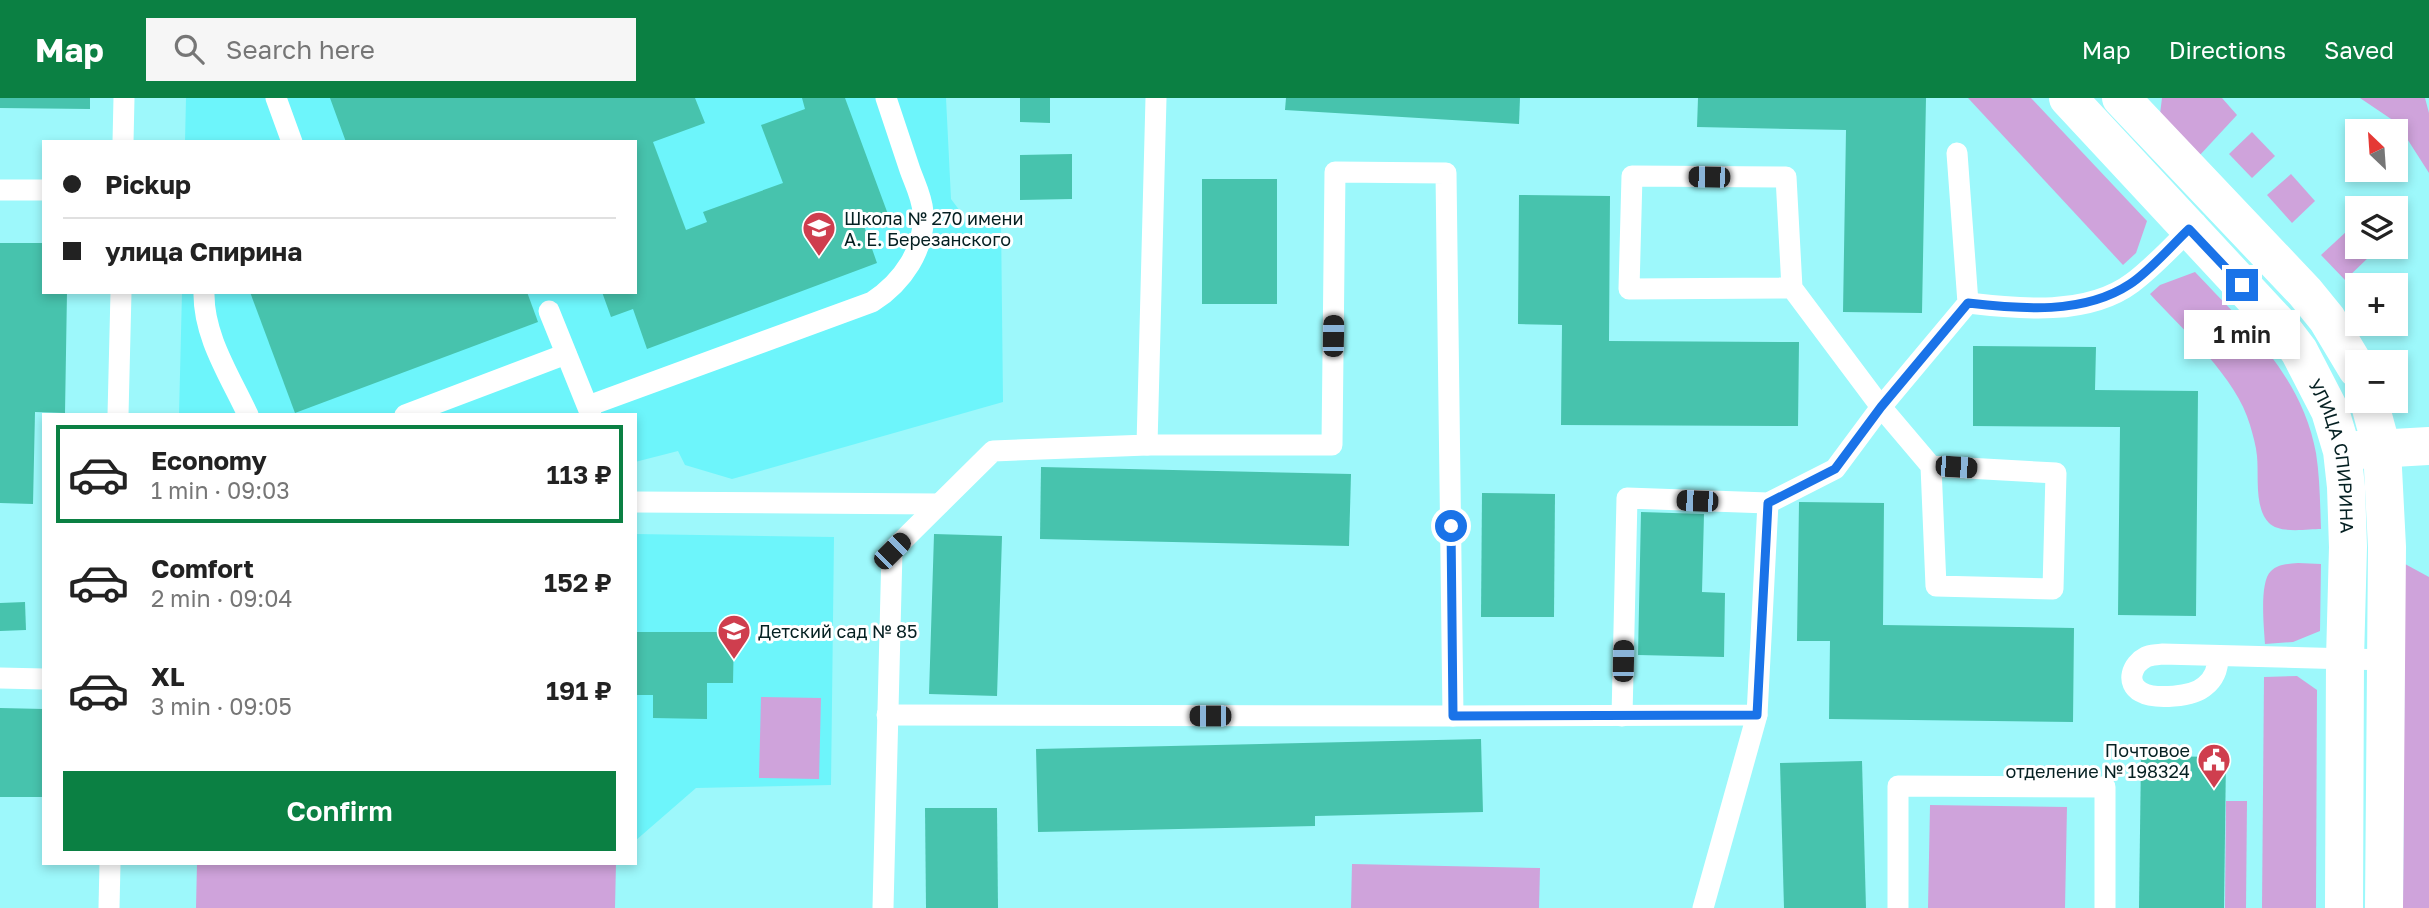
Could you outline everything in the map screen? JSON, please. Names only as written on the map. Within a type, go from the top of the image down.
[{"type":"street","name":"УЛИЦА СПИРИНА","points":[[2068,98],[2280,326],[2299,351],[2330,411],[2342,451],[2348,547],[2344,908]]},
{"type":"street","points":[[2123,99],[2305,292],[2327,319],[2346,350]]},
{"type":"street","points":[[2372,413],[2382,449],[2387,547],[2384,908]]},
{"type":"street","points":[[2342,451],[2429,446]]},
{"type":"lane","points":[[123,140],[124,98]]},
{"type":"lane","points":[[276,98],[291,140]]},
{"type":"lane","points":[[548,311],[590,411],[872,302],[886,293],[904,274],[915,256],[923,213],[919,192],[886,98]]},
{"type":"lane","points":[[1147,445],[1156,98]]},
{"type":"lane","points":[[2094,126],[2123,99]]},
{"type":"lane","points":[[1622,716],[1627,498],[1768,503],[1835,469],[1881,407],[1968,303],[1957,153]]},
{"type":"lane","points":[[883,908],[892,551],[993,451],[1147,445],[1332,446],[1335,172],[1447,173],[1453,716]]},
{"type":"lane","points":[[1792,288],[1629,289],[1632,176],[1786,177],[1792,288],[1881,407],[1931,466],[1936,586],[2053,589],[2056,473],[1931,466]]},
{"type":"lane","points":[[0,190],[42,190]]},
{"type":"lane","points":[[1968,303],[2020,309],[2090,303],[2131,284],[2219,201]]},
{"type":"lane","points":[[118,413],[121,294]]},
{"type":"lane","points":[[204,294],[204,310],[213,341],[247,413]]},
{"type":"lane","points":[[410,413],[566,354]]},
{"type":"lane","points":[[637,502],[939,504]]},
{"type":"lane","points":[[1703,908],[1757,715],[1768,503]]},
{"type":"lane","points":[[2218,657],[2388,660]]},
{"type":"lane","points":[[0,678],[42,678]]},
{"type":"lane","points":[[887,715],[1757,715]]},
{"type":"lane","points":[[1898,908],[1898,786],[2105,787],[2105,908]]},
{"type":"lane","points":[[109,908],[110,865]]},
{"type":"shaded area","name":"Школа № 270 имени А. Е. Березанского","points":[[186,98],[946,98],[951,199],[969,223],[1001,220],[1003,402],[732,479],[685,465],[678,451],[637,461],[637,413],[179,413],[182,294],[637,294],[637,140],[185,140]]},
{"type":"shaded area","points":[[1968,98],[2031,98],[2147,221],[2136,253],[2123,265]]},
{"type":"shaded area","points":[[2162,98],[2222,98],[2237,115],[2199,156],[2160,114]]},
{"type":"shaded area","points":[[2360,98],[2425,98],[2429,113],[2429,173],[2408,140],[2408,119],[2391,119]]},
{"type":"shaded area","points":[[2252,132],[2275,156],[2252,178],[2229,154]]},
{"type":"shaded area","points":[[2291,174],[2315,201],[2292,223],[2267,195]]},
{"type":"shaded area","points":[[2345,233],[2345,259],[2367,259],[2352,273],[2345,273],[2345,280],[2321,255]]},
{"type":"shaded area","points":[[2195,272],[2269,354],[2298,400],[2309,425],[2316,453],[2321,529],[2280,529],[2264,517],[2259,500],[2256,448],[2243,407],[2208,355],[2150,294],[2160,285]]},
{"type":"shaded area","name":"Детский сад № 85","points":[[637,534],[834,537],[831,785],[696,788],[637,839]]},
{"type":"shaded area","points":[[2298,563],[2321,564],[2320,631],[2293,642],[2265,644],[2263,605],[2267,577],[2277,567]]},
{"type":"shaded area","points":[[2405,564],[2429,577],[2429,908],[2403,908]]},
{"type":"shaded area","points":[[2297,676],[2317,690],[2316,908],[2262,908],[2264,677]]},
{"type":"shaded area","points":[[761,697],[821,698],[819,779],[759,778]]},
{"type":"shaded area","points":[[2226,801],[2247,801],[2246,908],[2225,908]]},
{"type":"shaded area","points":[[1930,805],[2067,807],[2065,908],[1928,908]]},
{"type":"shaded area","points":[[1352,864],[1540,868],[1539,908],[1351,908]]},
{"type":"shaded area","points":[[197,865],[616,865],[615,908],[196,908]]},
{"type":"building","points":[[0,98],[90,98],[90,109],[0,108]]},
{"type":"building","points":[[330,98],[695,98],[705,123],[653,142],[686,230],[707,222],[703,212],[783,183],[761,125],[805,109],[802,98],[845,98],[889,217],[864,226],[877,263],[647,349],[633,309],[611,317],[603,294],[637,294],[637,140],[345,140]]},
{"type":"building","points":[[1020,98],[1050,98],[1050,123],[1020,122]]},
{"type":"building","points":[[1286,98],[1520,98],[1519,124],[1285,110]]},
{"type":"building","points":[[1698,98],[1926,98],[1922,313],[1843,312],[1846,130],[1697,127]]},
{"type":"building","points":[[1072,154],[1072,199],[1020,200],[1020,155]]},
{"type":"building","points":[[1202,179],[1277,179],[1277,304],[1202,304]]},
{"type":"building","points":[[1519,195],[1610,196],[1609,341],[1799,342],[1798,426],[1561,425],[1562,325],[1518,324]]},
{"type":"building","points":[[0,243],[42,243],[42,294],[67,294],[65,413],[35,412],[33,504],[0,503]]},
{"type":"building","points":[[251,294],[528,294],[538,322],[295,413]]},
{"type":"building","points":[[1973,346],[2096,347],[2095,390],[2198,391],[2196,616],[2118,615],[2120,427],[1973,426]]},
{"type":"building","points":[[1041,467],[1351,474],[1349,546],[1040,539]]},
{"type":"building","points":[[1482,493],[1555,494],[1554,617],[1481,617]]},
{"type":"building","points":[[1799,502],[1884,503],[1883,625],[2074,628],[2073,722],[1829,719],[1830,641],[1797,641]]},
{"type":"building","points":[[1641,512],[1704,514],[1702,592],[1725,593],[1724,657],[1638,655]]},
{"type":"building","points":[[934,534],[1002,536],[997,696],[929,694]]},
{"type":"building","points":[[25,602],[26,630],[0,631],[0,603]]},
{"type":"building","points":[[637,632],[734,632],[733,683],[707,683],[707,719],[653,718],[653,695],[637,695]]},
{"type":"building","points":[[0,708],[42,709],[42,797],[0,797]]},
{"type":"building","points":[[1481,739],[1483,812],[1315,816],[1315,826],[1038,832],[1036,749]]},
{"type":"building","points":[[2141,756],[2226,757],[2224,908],[2139,908]]},
{"type":"building","points":[[1862,761],[1866,908],[1784,908],[1780,763]]},
{"type":"building","points":[[925,808],[997,808],[998,908],[926,908]]},
{"type":"place","name":"Школа № 270 имени А. Е. Березанского","points":[[819,258]]},
{"type":"place","name":"Детский сад № 85","points":[[734,661]]},
{"type":"place","name":"Почтовое отделение № 198324","points":[[2214,790]]},
{"type":"route","points":[[1451,526],[1453,716],[1757,715],[1768,503],[1835,469],[1881,407],[1968,303],[2020,309],[2090,303],[2131,284],[2189,229],[2242,285]]}]
